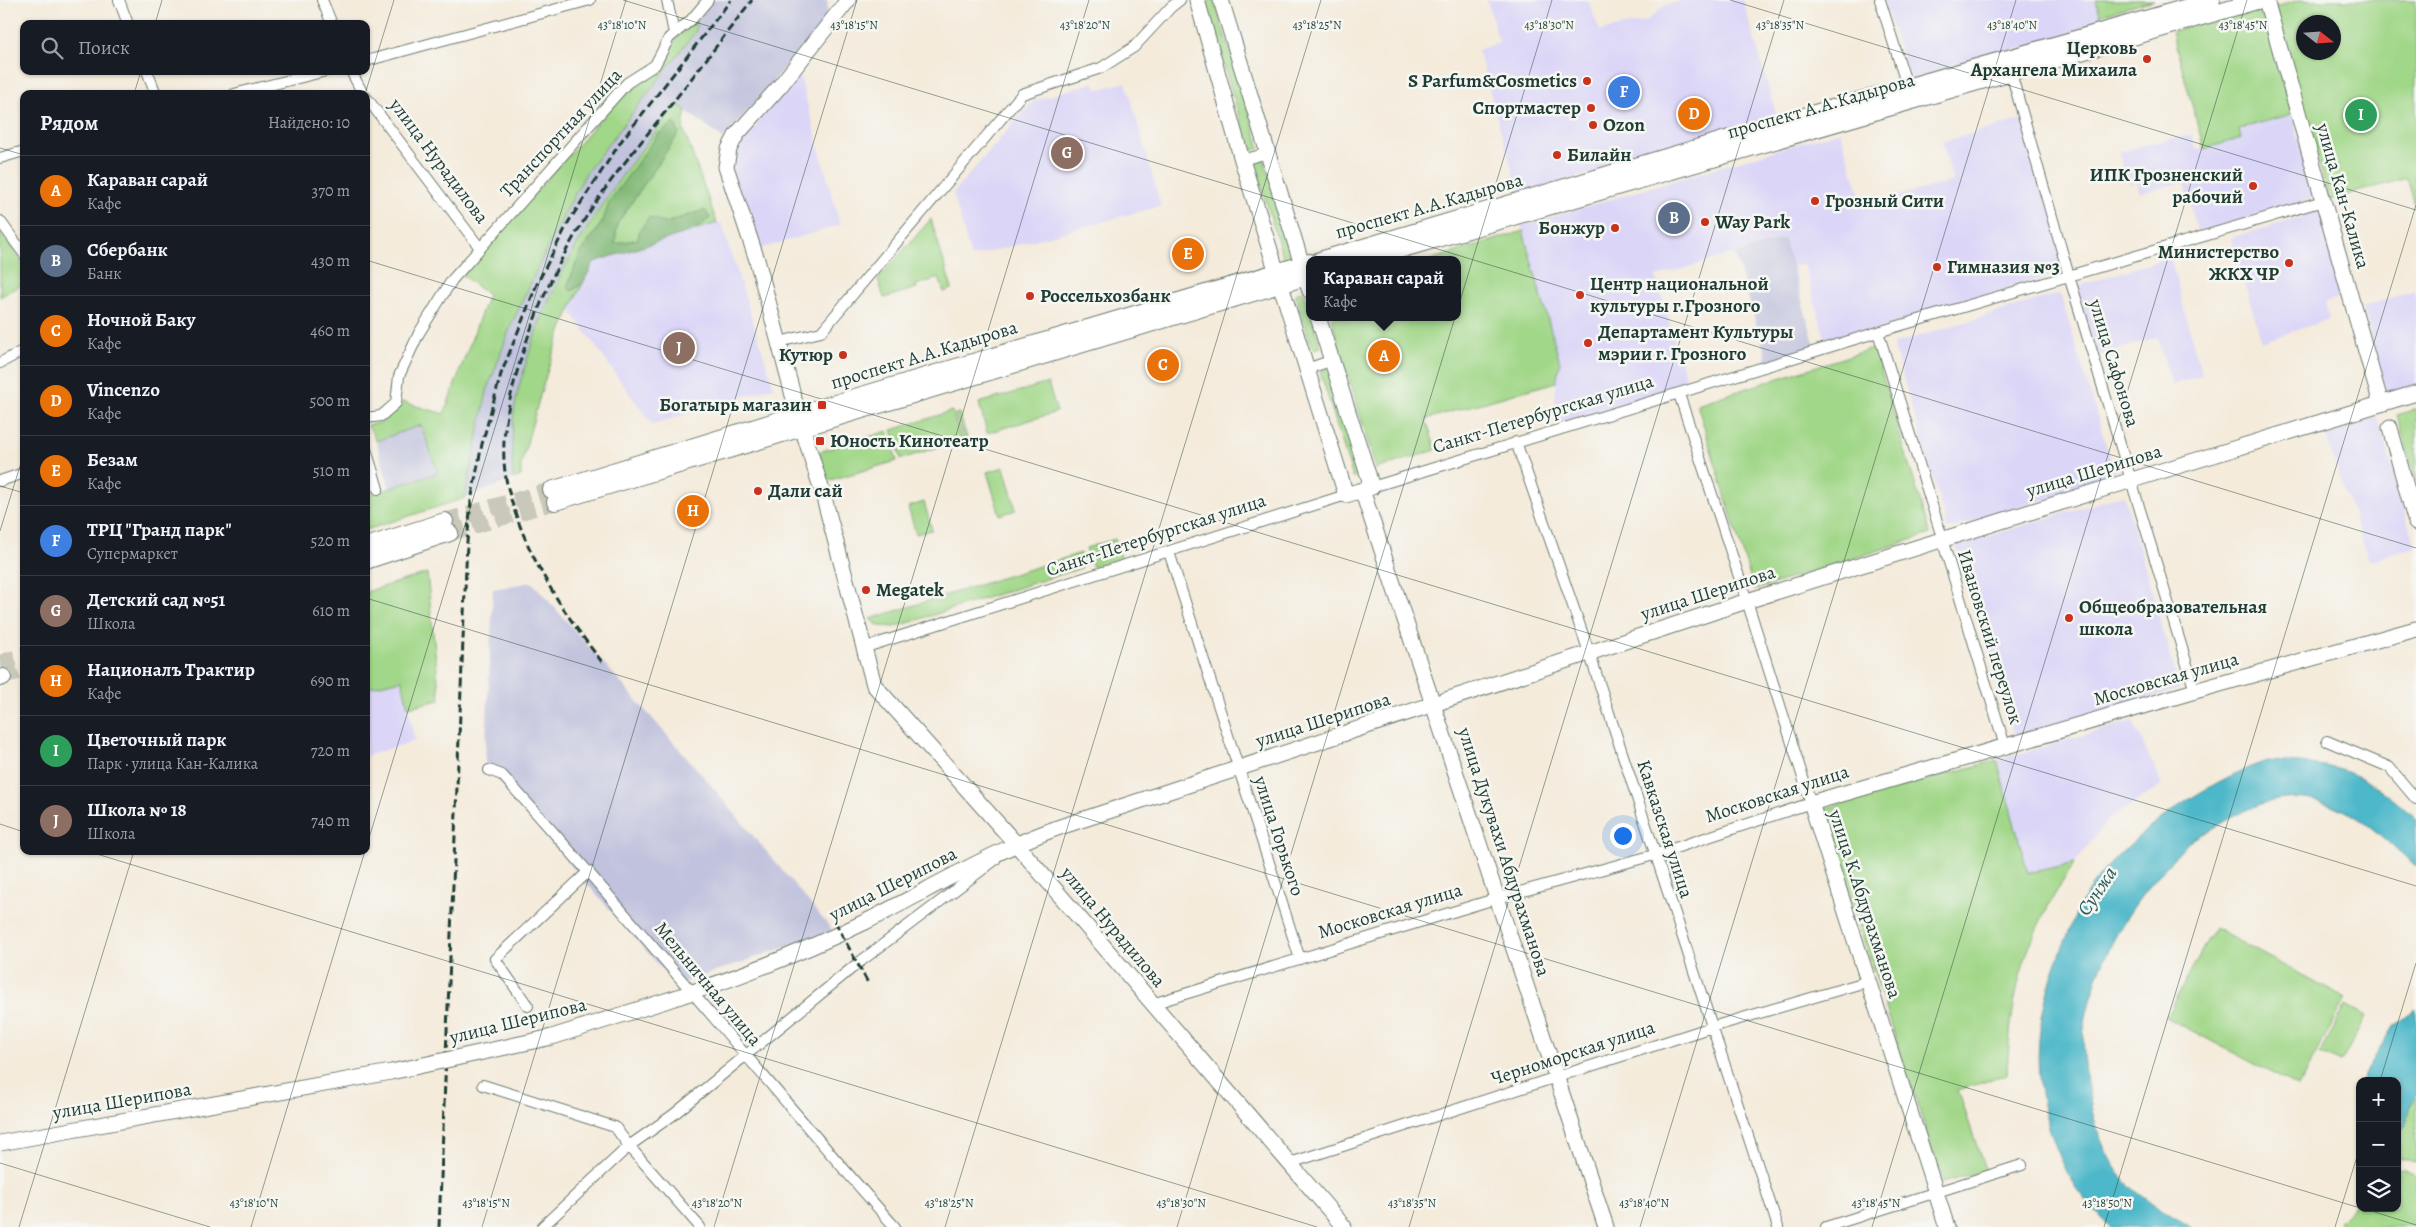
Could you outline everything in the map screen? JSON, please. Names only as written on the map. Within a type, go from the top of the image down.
[{"type":"main road","name":"проспект А.А.Кадырова","points":[[1333,256],[1907,86],[2212,0]]},
{"type":"main road","name":"проспект А.А.Кадырова","points":[[1379,256],[2260,0]]},
{"type":"main road","name":"проспект А.А.Кадырова","points":[[553,496],[800,420],[1280,277],[1306,274]]},
{"type":"main road","points":[[370,545],[448,527],[370,559]]},
{"type":"street","points":[[119,0],[126,20]]},
{"type":"street","points":[[322,0],[330,20]]},
{"type":"street","points":[[370,60],[590,0]]},
{"type":"street","points":[[667,0],[674,33]]},
{"type":"street","name":"Транспортная улица","points":[[370,417],[381,416],[396,403],[399,376],[419,333],[452,280],[627,83],[655,65],[674,33],[691,20],[708,0]]},
{"type":"street","name":"улица Нурадилова","points":[[848,0],[837,6],[780,86],[737,134],[729,149],[726,167],[756,260],[792,393],[823,494],[874,685],[1016,844],[1344,1227]]},
{"type":"street","points":[[779,342],[821,332],[1022,94],[1101,68],[1134,47],[1171,7],[1180,0]]},
{"type":"street","points":[[1197,0],[1242,160],[1280,277],[1346,495]]},
{"type":"street","points":[[1221,0],[1306,268]]},
{"type":"street","points":[[1880,0],[1907,86]]},
{"type":"street","name":"улица Кан-Калика","points":[[2266,0],[2381,404]]},
{"type":"street","name":"улица Сафонова","points":[[2012,73],[2069,276],[2195,691]]},
{"type":"street","points":[[149,75],[154,90]]},
{"type":"street","points":[[250,90],[310,75]]},
{"type":"street","name":"улица Нурадилова","points":[[353,75],[362,90]]},
{"type":"street","name":"улица Нурадилова","points":[[370,102],[480,248]]},
{"type":"street","points":[[0,158],[20,152]]},
{"type":"street","points":[[1242,160],[1268,153]]},
{"type":"street","name":"Санкт-Петербургская улица","points":[[863,648],[1516,442],[1566,429],[1878,332],[2323,201]]},
{"type":"street","points":[[0,221],[20,248]]},
{"type":"street","name":"улица Дукувахи Абдурахманова","points":[[1319,321],[1367,488],[1434,705],[1558,1076],[1606,1227]]},
{"type":"street","name":"Ивановский переулок","points":[[1878,332],[2005,746]]},
{"type":"street","points":[[0,363],[20,352]]},
{"type":"street","points":[[1307,369],[1330,361]]},
{"type":"street","name":"улица Шерипова","points":[[0,1143],[391,1072],[552,1037],[693,993],[842,933],[1016,844],[1060,827],[1748,601],[1941,535],[2132,480],[2416,393]]},
{"type":"street","name":"улица К.Абдурахманова","points":[[1679,394],[1748,601],[1947,1227]]},
{"type":"street","points":[[2390,428],[2416,523]]},
{"type":"street","name":"Кавказская улица","points":[[1516,442],[1589,652],[1654,855],[1778,1227]]},
{"type":"street","points":[[370,462],[378,489]]},
{"type":"street","points":[[0,481],[20,474]]},
{"type":"street","name":"улица Горького","points":[[1169,552],[1300,959]]},
{"type":"street","name":"Московская улица","points":[[1152,1004],[1498,898],[1654,855],[1811,804],[2005,746],[2416,629]]},
{"type":"street","points":[[2327,741],[2390,767],[2416,799]]},
{"type":"street","name":"Мельничная улица","points":[[489,770],[502,775],[589,871],[892,1226]]},
{"type":"street","name":"улица Шерипова","points":[[542,1227],[629,1146],[673,1116],[857,964],[1016,844]]},
{"type":"street","points":[[528,1006],[495,959],[589,871]]},
{"type":"street","name":"Черноморская улица","points":[[1290,1163],[1712,1027],[1869,981]]},
{"type":"street","points":[[483,1085],[615,1127],[629,1146],[700,1227]]},
{"type":"street","points":[[1826,1227],[2022,1165]]},
{"type":"shaded area","points":[[713,0],[827,0],[828,7],[825,21],[723,139],[677,104],[637,154],[590,221],[554,286],[531,345],[516,399],[512,439],[513,479],[465,498],[487,391],[511,325],[551,240],[586,173],[696,32],[696,21]]},
{"type":"shaded area","points":[[1487,0],[1588,0],[1600,31],[1647,21],[1664,6],[1685,0],[1743,0],[1778,120],[1519,194],[1478,50],[1499,42]]},
{"type":"shaded area","points":[[1883,0],[2096,0],[2102,24],[1910,80]]},
{"type":"shaded area","points":[[799,73],[840,225],[760,249],[733,173],[735,156],[776,97]]},
{"type":"shaded area","points":[[1094,82],[1097,90],[1126,82],[1161,206],[971,257],[953,193],[1033,101]]},
{"type":"shaded area","points":[[2292,114],[2314,198],[2197,233],[2185,182],[2140,193],[2137,182],[2129,184],[2118,152],[2192,134],[2196,150],[2204,149],[2240,138],[2238,129]]},
{"type":"shaded area","points":[[2028,118],[2070,270],[1827,345],[1804,264],[1792,267],[1784,238],[1656,277],[1688,385],[1560,424],[1555,414],[1556,382],[1560,363],[1521,226],[1840,131],[1863,205],[1953,181],[1942,142]]},
{"type":"shaded area","points":[[2320,212],[2344,296],[2325,302],[2329,319],[2262,342],[2231,238]]},
{"type":"shaded area","points":[[721,222],[774,387],[652,425],[569,309],[594,262]]},
{"type":"shaded area","points":[[1784,238],[1815,346],[1768,362],[1735,254]]},
{"type":"shaded area","points":[[2170,257],[2202,375],[2172,385],[2157,337],[2098,356],[2075,287]]},
{"type":"shaded area","points":[[2416,290],[2416,385],[2386,394],[2363,307]]},
{"type":"shaded area","points":[[2060,293],[2116,478],[1948,529],[1893,344]]},
{"type":"shaded area","points":[[2377,416],[2415,547],[2369,561],[2325,434]]},
{"type":"shaded area","points":[[421,425],[438,473],[390,489],[376,441]]},
{"type":"shaded area","name":"Общеобразовательная школа","points":[[2124,495],[2180,689],[2014,736],[1956,546]]},
{"type":"shaded area","points":[[532,582],[704,777],[833,931],[676,985],[533,822],[485,763],[493,589]]},
{"type":"shaded area","points":[[402,680],[415,741],[370,755],[370,687]]},
{"type":"shaded area","points":[[2133,721],[2162,785],[2108,820],[2075,863],[2028,874],[1998,760]]},
{"type":"green space","points":[[1214,0],[1260,148],[1250,151],[1204,2]]},
{"type":"green space","points":[[2096,0],[2154,0],[2100,15]]},
{"type":"green space","points":[[2299,0],[2416,0],[2416,208],[2407,178],[2329,200],[2276,7]]},
{"type":"green space","points":[[2261,6],[2292,114],[2239,129],[2241,138],[2204,149],[2172,31]]},
{"type":"green space","points":[[696,21],[696,31],[586,173],[551,240],[511,325],[487,391],[465,498],[370,529],[370,489],[372,494],[438,473],[421,425],[376,441],[370,429],[370,425],[383,422],[403,402],[444,414],[488,295],[462,275],[630,86],[659,67],[679,35]]},
{"type":"green space","points":[[677,104],[686,110],[683,128],[717,223],[695,230],[710,218],[705,210],[665,223],[638,239],[615,244],[617,224],[679,133],[674,124],[659,133],[610,202],[603,221],[580,254],[567,287],[572,291],[583,283],[563,326],[547,372],[521,465],[521,476],[513,479],[512,449],[514,409],[517,394],[538,327],[553,292],[569,258],[588,226],[631,164]]},
{"type":"green space","points":[[675,123],[679,133],[617,224],[615,244],[638,239],[639,232],[649,217],[665,223],[705,210],[710,218],[695,230],[594,262],[583,283],[571,291],[567,287],[580,254],[603,221],[609,202],[659,133]]},
{"type":"green space","points":[[1264,159],[1294,258],[1284,261],[1254,162]]},
{"type":"green space","points":[[931,219],[952,289],[944,292],[939,278],[916,285],[917,288],[884,298],[878,279]]},
{"type":"green space","points":[[1523,231],[1560,363],[1556,382],[1426,419],[1436,450],[1376,469],[1332,321],[1461,321],[1461,256],[1443,256]]},
{"type":"green space","points":[[0,232],[20,260],[20,285],[0,297]]},
{"type":"green space","points":[[1303,291],[1306,300],[1306,321],[1313,321],[1321,347],[1312,349],[1295,294]]},
{"type":"green space","points":[[1874,348],[1930,534],[1754,590],[1697,404]]},
{"type":"green space","points":[[1328,368],[1360,476],[1353,478],[1320,371]]},
{"type":"green space","points":[[1048,383],[1057,412],[987,433],[979,403]]},
{"type":"green space","points":[[2416,409],[2416,481],[2397,415]]},
{"type":"green space","points":[[952,411],[961,440],[901,459],[892,430]]},
{"type":"green space","points":[[959,413],[967,437],[963,439],[955,414]]},
{"type":"green space","points":[[888,431],[897,461],[827,481],[819,452]]},
{"type":"green space","points":[[1004,467],[1016,510],[1000,515],[987,472]]},
{"type":"green space","points":[[924,502],[932,530],[916,534],[908,507]]},
{"type":"green space","points":[[1115,539],[1121,558],[1093,567],[1086,548]]},
{"type":"green space","points":[[1081,553],[1085,563],[1081,568],[895,627],[879,626],[870,619]]},
{"type":"green space","points":[[427,573],[440,700],[408,707],[402,680],[370,687],[370,591]]},
{"type":"green space","points":[[1997,760],[2028,873],[2075,863],[2044,914],[2024,963],[2012,1015],[2007,1075],[1958,1090],[1985,1170],[1943,1183],[1823,815],[1826,808]]},
{"type":"green space","points":[[2214,928],[2346,999],[2298,1087],[2166,1017]]},
{"type":"green space","points":[[2346,1005],[2366,1016],[2341,1063],[2321,1053]]},
{"type":"green space","points":[[2416,1097],[2416,1162],[2401,1159],[2401,1133],[2406,1125],[2410,1104]]},
{"type":"green space","points":[[2401,1168],[2416,1174],[2416,1227],[2342,1227],[2339,1222],[2351,1210],[2356,1201],[2356,1212],[2401,1212]]},
{"type":"water","name":"Сунжа","points":[[2267,761],[2332,767],[2364,779],[2380,789],[2416,819],[2416,867],[2373,829],[2349,813],[2321,802],[2293,799],[2267,802],[2255,806],[2189,842],[2151,884],[2137,902],[2114,939],[2097,979],[2085,1022],[2085,1067],[2091,1106],[2097,1129],[2119,1174],[2140,1195],[2192,1227],[2110,1227],[2071,1180],[2057,1150],[2047,1120],[2038,1063],[2039,1034],[2052,975],[2080,905],[2094,883],[2128,846],[2149,828],[2196,795],[2220,781]]},
{"type":"water","points":[[2416,1009],[2416,1093],[2410,1104],[2406,1125],[2401,1132],[2401,1077],[2364,1077],[2392,1028]]},
{"type":"tunnel","points":[[445,521],[551,490]]},
{"type":"tunnel","points":[[450,533],[555,502]]},
{"type":"tunnel","points":[[0,663],[20,656]]},
{"type":"tunnel","points":[[3,677],[20,671]]},
{"type":"railway","points":[[439,1227],[467,542],[471,501],[482,444],[501,374],[537,284],[569,221],[622,140],[731,0]]},
{"type":"railway","points":[[602,662],[559,603],[535,560],[516,516],[509,492],[504,462],[505,432],[510,402],[523,352],[537,313],[572,239],[619,170],[752,0]]},
{"type":"railway","points":[[835,922],[868,983]]},
{"type":"place","name":"Церковь Архангела Михаила","points":[[2147,59]]},
{"type":"place","name":"S Parfum&Cosmetics","points":[[1587,81]]},
{"type":"place","name":"ТРЦ \"Гранд парк\"","points":[[1624,92]]},
{"type":"place","name":"Спортмастер","points":[[1591,108]]},
{"type":"place","name":"Vincenzo","points":[[1694,114]]},
{"type":"place","name":"Цветочный парк","points":[[2361,115]]},
{"type":"place","name":"Ozon","points":[[1593,125]]},
{"type":"place","name":"Детский сад №51","points":[[1067,153]]},
{"type":"place","name":"Билайн","points":[[1557,155]]},
{"type":"place","name":"ИПК Грозненский рабочий","points":[[2253,186]]},
{"type":"place","name":"Грозный Сити","points":[[1815,201]]},
{"type":"place","name":"Сбербанк","points":[[1674,218]]},
{"type":"place","name":"Way Park","points":[[1705,222]]},
{"type":"place","name":"Бонжур","points":[[1615,228]]},
{"type":"place","name":"Безам","points":[[1188,254]]},
{"type":"place","name":"Министерство ЖКХ ЧР","points":[[2289,263]]},
{"type":"place","name":"Гимназия №3","points":[[1937,267]]},
{"type":"place","name":"Центр национальной культуры г.Грозного","points":[[1580,295]]},
{"type":"place","name":"Россельхозбанк","points":[[1030,296]]},
{"type":"place","name":"Департамент Культуры мэрии г. Грозного","points":[[1588,343]]},
{"type":"place","name":"Школа № 18","points":[[679,348]]},
{"type":"place","name":"Кутюр","points":[[843,355]]},
{"type":"place","name":"Караван сарай","points":[[1384,356]]},
{"type":"place","name":"Ночной Баку","points":[[1163,365]]},
{"type":"place","name":"Богатырь магазин","points":[[822,405]]},
{"type":"place","name":"Юность Кинотеатр","points":[[820,441]]},
{"type":"place","name":"Дали сай","points":[[758,491]]},
{"type":"place","name":"Националъ Трактир","points":[[693,511]]},
{"type":"place","name":"Megatek","points":[[866,590]]},
{"type":"place","name":"Общеобразовательная школа","points":[[2069,618]]}]
